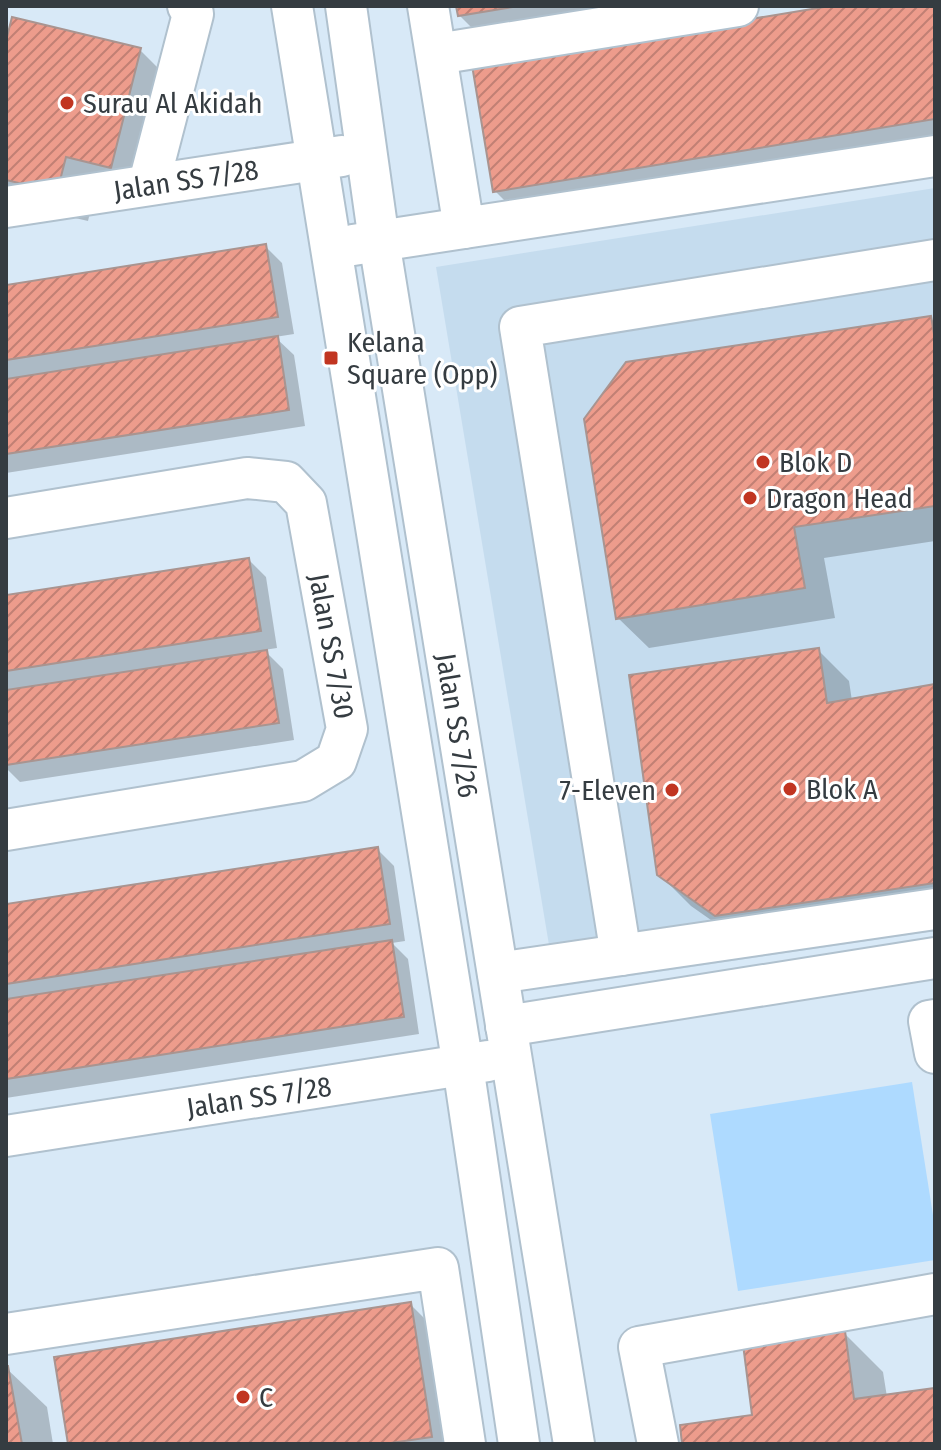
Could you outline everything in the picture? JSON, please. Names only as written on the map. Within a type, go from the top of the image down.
[{"type":"street","points":[[149,183],[193,14],[188,6]]},
{"type":"street","name":"Jalan SS 7/26","points":[[292,6],[463,1066],[519,1444]]},
{"type":"street","name":"Jalan SS 7/26","points":[[346,6],[379,241],[574,1444]]},
{"type":"street","points":[[428,6],[464,228]]},
{"type":"street","points":[[437,54],[738,6]]},
{"type":"street","name":"Jalan SS 7/28","points":[[6,207],[149,183],[366,153]]},
{"type":"street","points":[[330,249],[935,156]]},
{"type":"street","points":[[621,955],[520,327],[935,260]]},
{"type":"street","name":"Jalan SS 7/30","points":[[6,518],[247,478],[286,482],[306,503],[347,729],[336,761],[303,781],[6,830]]},
{"type":"street","points":[[498,973],[935,909]]},
{"type":"street","name":"Jalan SS 7/28","points":[[6,1136],[463,1066],[509,1041],[935,958]]},
{"type":"street","points":[[935,1020],[929,1021],[935,1053]]},
{"type":"street","points":[[6,1334],[438,1268],[465,1444]]},
{"type":"street","points":[[658,1444],[639,1347],[935,1294]]},
{"type":"shaded area","points":[[935,188],[935,931],[556,987],[436,267]]},
{"type":"shaded area","points":[[912,1082],[935,1228],[935,1260],[738,1291],[710,1114]]},
{"type":"building","points":[[456,6],[519,6],[458,16]]},
{"type":"building","points":[[830,6],[935,6],[935,119],[493,192],[472,65]]},
{"type":"building","name":"Surau Al Akidah","points":[[12,17],[141,48],[111,168],[66,157],[57,192],[6,180],[6,41]]},
{"type":"building","points":[[266,244],[278,317],[6,360],[6,285]]},
{"type":"building","name":"Blok D","points":[[931,316],[935,340],[935,506],[794,527],[805,588],[616,619],[584,419],[626,362]]},
{"type":"building","points":[[278,336],[289,410],[6,454],[6,379]]},
{"type":"building","points":[[249,558],[261,631],[6,671],[6,595]]},
{"type":"building","name":"Blok A","points":[[819,648],[827,703],[935,684],[935,883],[715,916],[657,875],[629,675]]},
{"type":"building","points":[[267,650],[279,723],[6,765],[6,690]]},
{"type":"building","points":[[378,847],[390,924],[6,984],[6,904]]},
{"type":"building","points":[[392,940],[404,1017],[6,1079],[6,999]]},
{"type":"building","name":"C","points":[[411,1302],[432,1437],[384,1444],[68,1444],[54,1357]]},
{"type":"building","points":[[845,1331],[854,1399],[935,1388],[935,1444],[682,1444],[680,1425],[752,1415],[743,1344]]},
{"type":"building","points":[[8,1366],[22,1444],[6,1444]]},
{"type":"place","name":"Surau Al Akidah","points":[[67,103]]},
{"type":"place","name":"Kelana Square (Opp)","points":[[331,358]]},
{"type":"place","name":"Blok D","points":[[763,462]]},
{"type":"place","name":"Dragon Head","points":[[750,498]]},
{"type":"place","name":"Blok A","points":[[790,789]]},
{"type":"place","name":"7-Eleven","points":[[672,790]]},
{"type":"place","name":"C","points":[[243,1397]]}]
